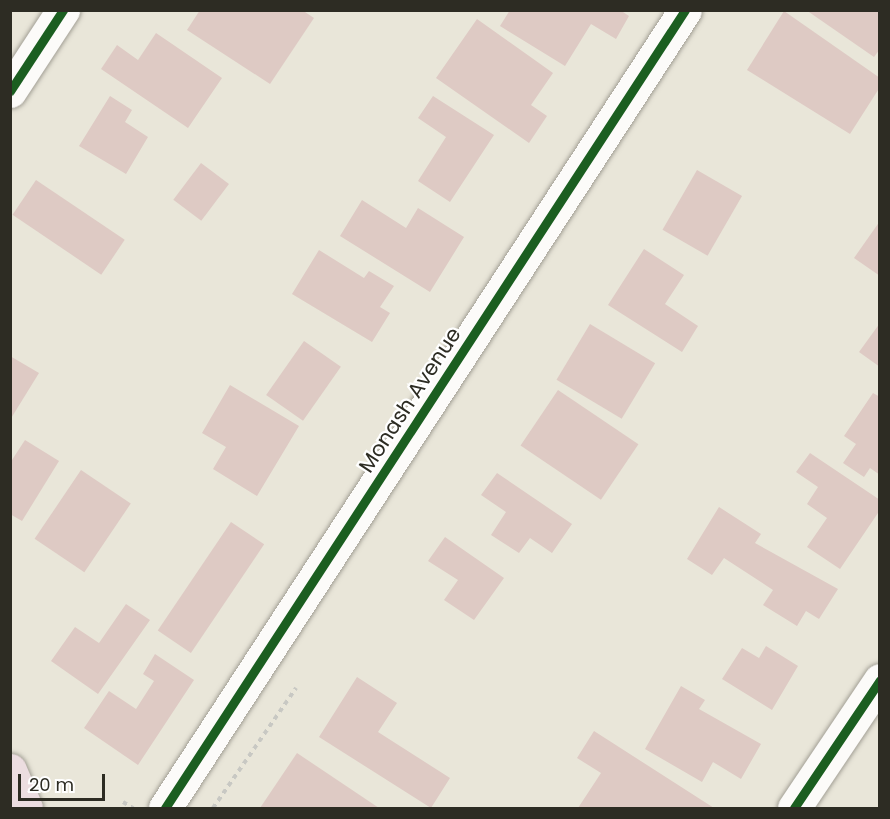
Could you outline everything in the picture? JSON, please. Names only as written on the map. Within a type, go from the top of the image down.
[{"type":"highway","points":[[10,770],[26,808]]},
{"type":"street","points":[[10,91],[63,10]]},
{"type":"street","name":"Monash Avenue","points":[[165,808],[685,10]]},
{"type":"street","points":[[794,808],[879,680]]},
{"type":"path","points":[[213,808],[296,688]]},
{"type":"path","points":[[123,802],[133,808]]},
{"type":"building","points":[[200,10],[302,10],[314,18],[270,84],[187,30]]},
{"type":"building","points":[[510,10],[620,10],[629,16],[616,39],[591,24],[565,66],[500,26]]},
{"type":"building","points":[[806,10],[880,10],[880,49],[874,57]]},
{"type":"building","points":[[784,11],[880,78],[880,87],[850,134],[747,70]]},
{"type":"building","points":[[477,19],[553,73],[531,105],[547,116],[529,143],[436,78]]},
{"type":"building","points":[[156,33],[222,78],[188,128],[101,69],[117,45],[138,60]]},
{"type":"building","points":[[110,96],[132,110],[125,122],[148,137],[126,174],[79,146]]},
{"type":"building","points":[[433,96],[494,135],[450,202],[418,181],[446,137],[418,118]]},
{"type":"building","points":[[201,163],[229,184],[201,221],[173,200]]},
{"type":"building","points":[[697,170],[742,196],[708,256],[662,230]]},
{"type":"building","points":[[36,180],[125,240],[101,275],[13,215]]},
{"type":"building","points":[[362,200],[406,228],[418,208],[464,237],[430,292],[340,236]]},
{"type":"building","points":[[880,221],[880,276],[854,258]]},
{"type":"building","points":[[644,249],[684,275],[665,304],[698,326],[682,352],[608,305]]},
{"type":"building","points":[[319,250],[364,278],[369,271],[394,286],[380,307],[390,313],[372,342],[292,294]]},
{"type":"building","points":[[880,323],[880,367],[859,352]]},
{"type":"building","points":[[590,324],[655,363],[622,419],[557,380]]},
{"type":"building","points":[[304,341],[341,367],[303,421],[266,395]]},
{"type":"building","points":[[10,356],[39,373],[10,420]]},
{"type":"building","points":[[230,385],[299,426],[257,496],[213,469],[226,447],[202,433]]},
{"type":"building","points":[[558,390],[638,444],[601,500],[521,446]]},
{"type":"building","points":[[873,393],[880,397],[880,475],[870,468],[864,477],[843,463],[856,444],[844,436]]},
{"type":"building","points":[[25,440],[59,461],[22,521],[10,514],[10,463]]},
{"type":"building","points":[[810,453],[880,500],[880,510],[840,569],[807,547],[827,518],[807,504],[818,487],[796,472]]},
{"type":"building","points":[[81,470],[131,504],[84,572],[35,539]]},
{"type":"building","points":[[497,473],[572,524],[552,553],[530,538],[519,553],[491,535],[506,512],[481,495]]},
{"type":"building","points":[[719,507],[761,534],[755,543],[838,589],[819,619],[806,611],[797,626],[763,605],[773,590],[724,558],[712,575],[687,559]]},
{"type":"building","points":[[231,522],[264,544],[191,653],[158,631]]},
{"type":"building","points":[[445,537],[504,578],[474,620],[444,600],[458,580],[428,561]]},
{"type":"building","points":[[126,604],[150,620],[98,694],[51,661],[75,627],[99,643]]},
{"type":"building","points":[[766,646],[798,666],[772,710],[722,679],[742,648],[759,658]]},
{"type":"building","points":[[155,654],[194,680],[138,765],[84,728],[109,691],[136,709],[154,681],[143,674]]},
{"type":"building","points":[[357,677],[397,703],[378,732],[450,778],[431,808],[319,737]]},
{"type":"building","points":[[681,686],[705,700],[699,709],[761,744],[741,779],[713,762],[702,782],[645,749]]},
{"type":"building","points":[[594,731],[714,808],[578,808],[601,773],[577,758]]},
{"type":"building","points":[[297,753],[379,808],[260,808]]},
{"type":"cycle path","points":[[10,91],[63,10]]},
{"type":"cycle path","points":[[165,808],[685,10]]},
{"type":"cycle path","points":[[794,808],[880,680]]}]
